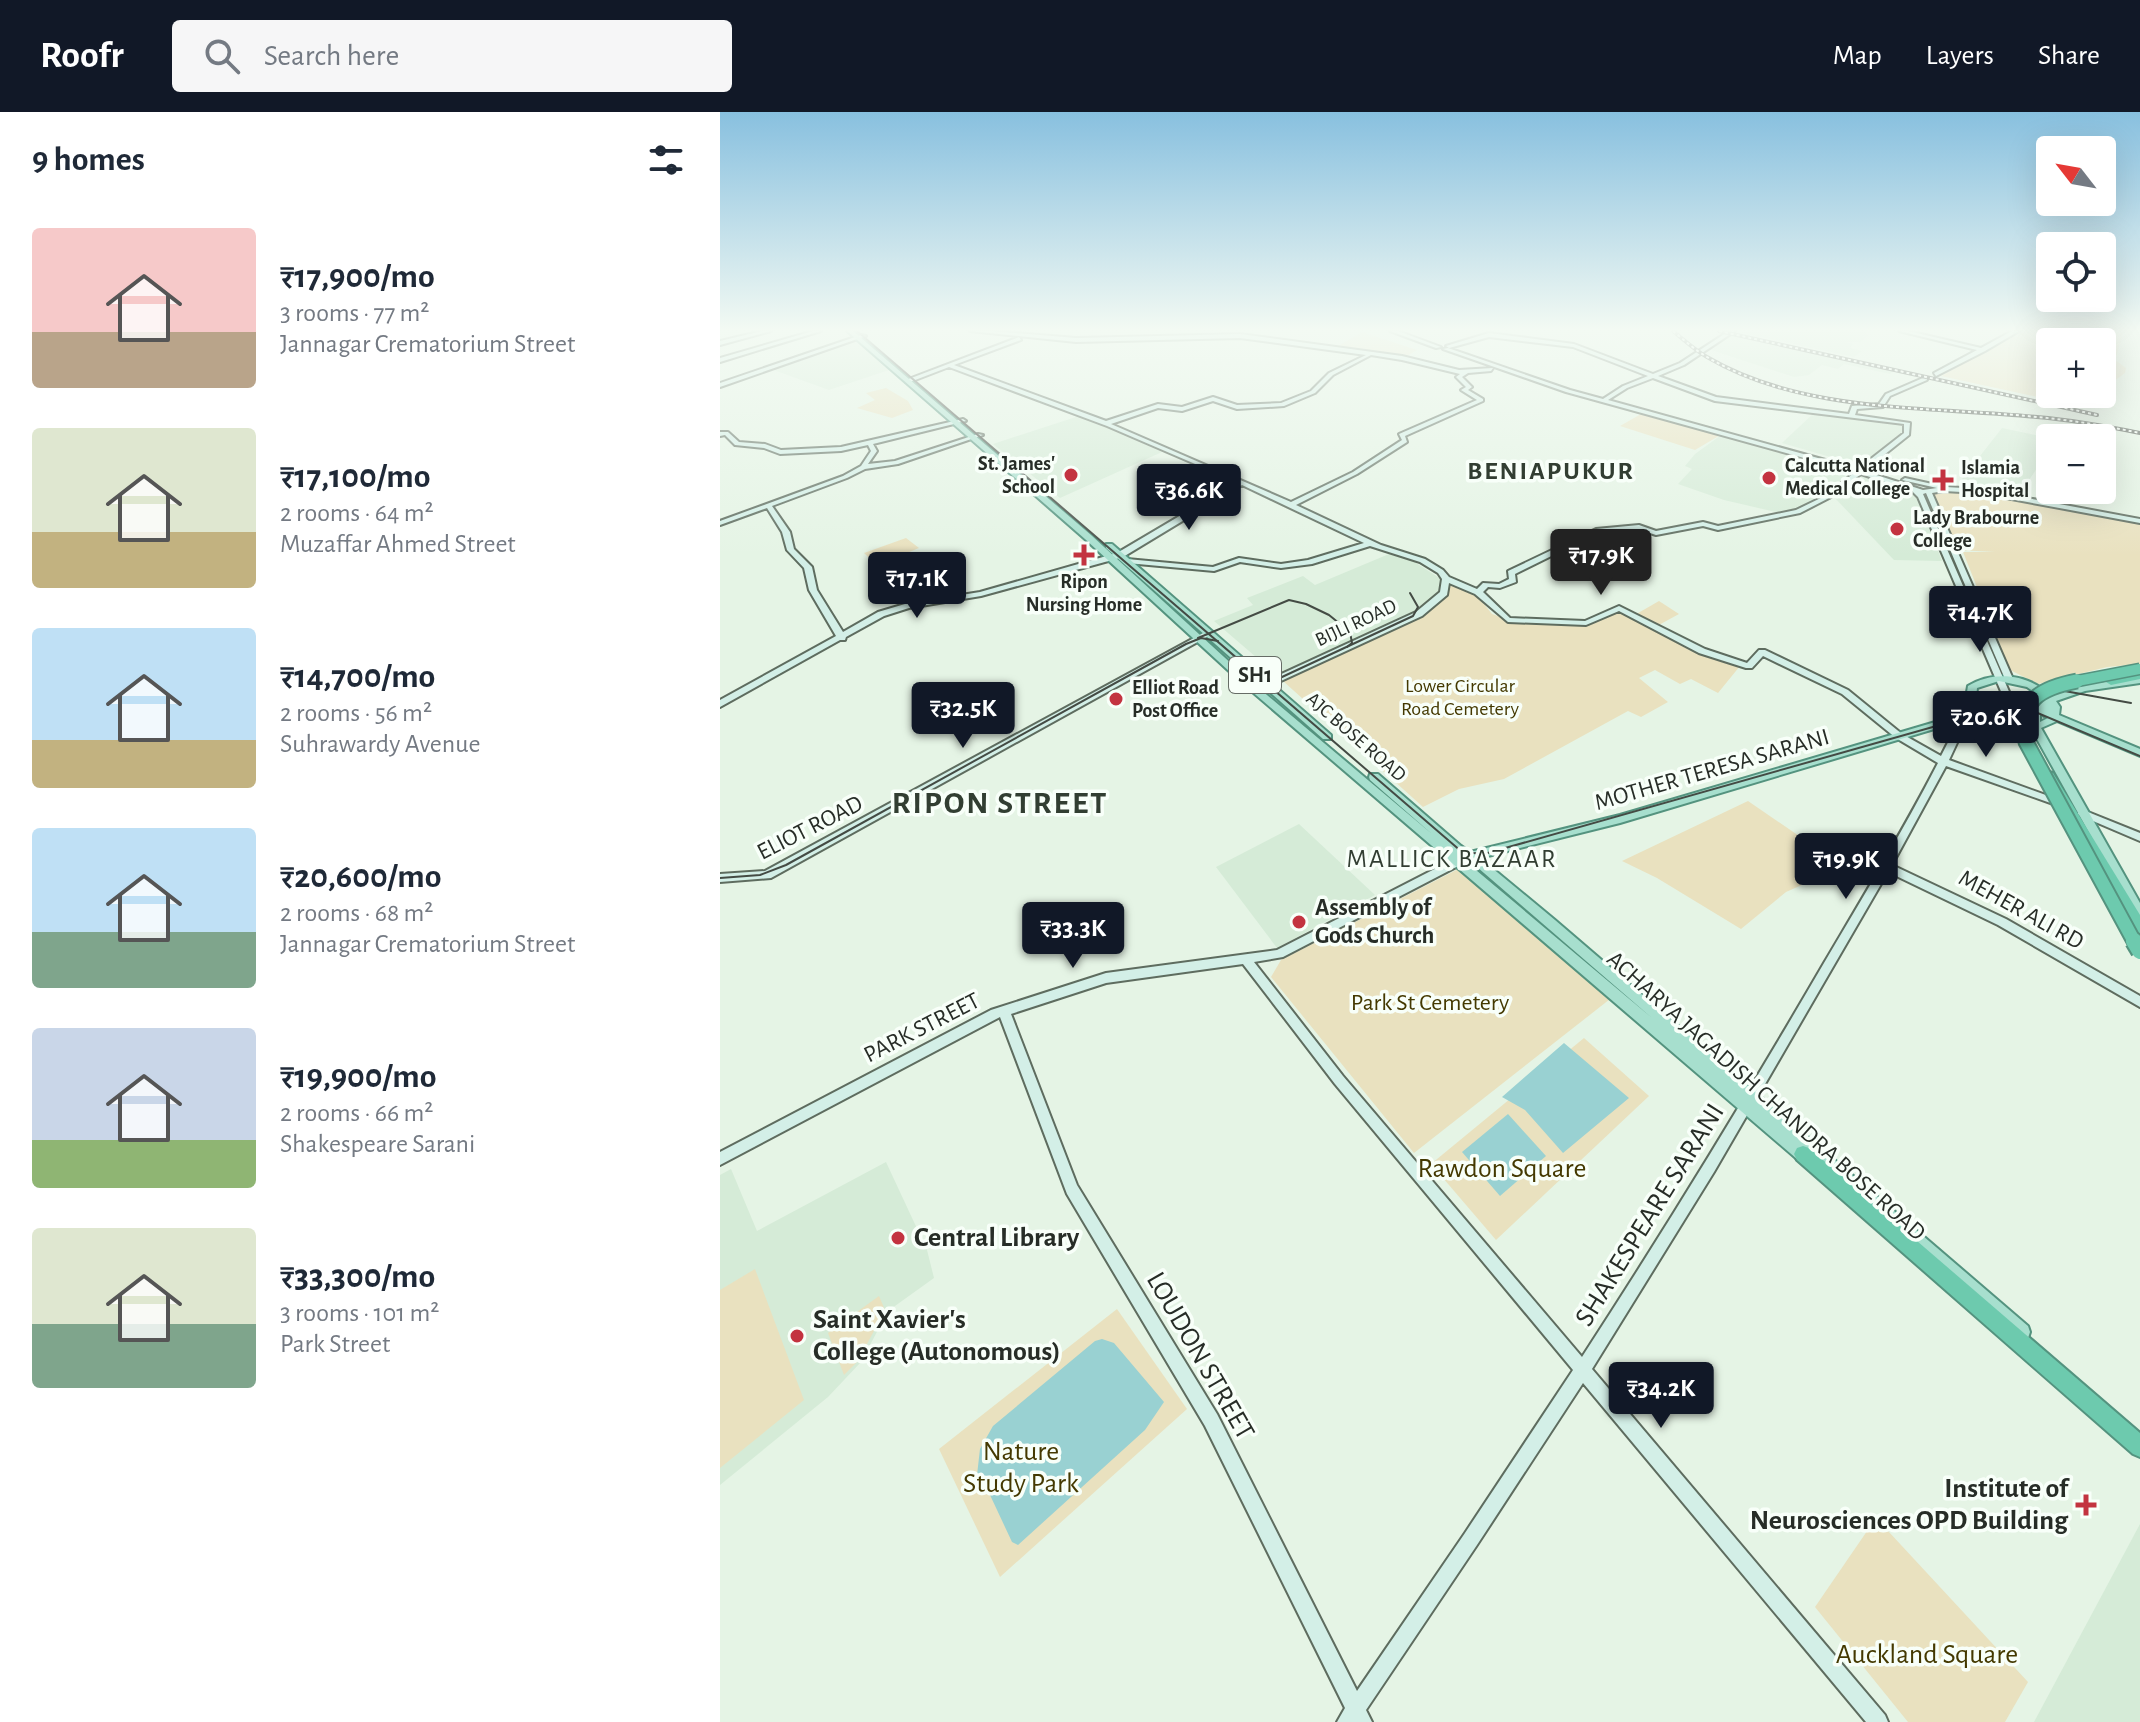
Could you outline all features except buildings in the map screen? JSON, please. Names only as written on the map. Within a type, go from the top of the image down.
[{"type":"highway","points":[[2115,681],[2140,673]]},
{"type":"highway","points":[[2012,705],[2042,693],[2104,677],[2140,673]]},
{"type":"highway","points":[[2140,673],[2048,687],[2029,704],[2022,728],[2046,783],[2140,951]]},
{"type":"highway","points":[[2047,772],[2081,816],[2140,927]]},
{"type":"highway","points":[[1803,1154],[2140,1447]]},
{"type":"main road","points":[[941,406],[976,437]]},
{"type":"main road","name":"SH1","points":[[976,437],[1119,558],[1261,687]]},
{"type":"main road","points":[[1119,558],[1203,636]]},
{"type":"main road","points":[[2115,681],[2042,693],[2004,678],[1973,686],[1971,698],[1984,712],[2030,727],[2053,719],[2140,753]]},
{"type":"main road","name":"ACHARYA JAGADISH CHANDRA BOSE ROAD","points":[[1261,687],[2140,1433]]},
{"type":"main road","points":[[2042,693],[2030,727],[2047,772],[2140,943]]},
{"type":"main road","points":[[2042,693],[2053,719]]},
{"type":"main road","points":[[2012,705],[2030,727],[2140,914]]},
{"type":"main road","points":[[1968,716],[2012,705],[2036,711],[2140,760]]},
{"type":"main road","name":"MOTHER TERESA SARANI","points":[[1463,859],[1620,819],[1968,716]]},
{"type":"main road","name":"ACHARYA JAGADISH CHANDRA BOSE ROAD","points":[[1751,1102],[1840,1194],[2140,1459]]},
{"type":"street","points":[[1067,406],[1442,572],[1446,579],[1478,592],[1508,620],[1586,623],[1619,608],[1702,651],[1749,666],[1762,652],[1845,692],[1899,736],[1944,762],[2062,804]]},
{"type":"street","points":[[1107,423],[1158,406]]},
{"type":"street","points":[[1159,406],[1182,409],[1191,406]]},
{"type":"street","points":[[1234,406],[1257,406]]},
{"type":"street","points":[[1293,504],[1355,473],[1405,441],[1401,435],[1467,406]]},
{"type":"street","points":[[1631,406],[1922,488],[1955,489],[2140,521]]},
{"type":"street","points":[[1478,592],[1486,585],[1500,586],[1513,580],[1511,573],[1596,531],[1639,527],[1661,532],[1703,524],[1718,528],[1798,512],[1829,496],[1907,434],[1907,423],[1772,406]]},
{"type":"street","points":[[1852,416],[1854,407],[1877,406]]},
{"type":"street","points":[[720,434],[726,433],[737,444],[765,446],[780,452],[871,445],[959,422]]},
{"type":"street","points":[[720,523],[863,467],[896,463],[976,437]]},
{"type":"street","points":[[863,467],[874,451],[871,445]]},
{"type":"street","points":[[720,704],[881,614],[908,606],[981,594],[1119,558],[1242,482]]},
{"type":"street","points":[[1922,488],[1921,496],[2004,678]]},
{"type":"street","points":[[1922,488],[2004,678],[2012,705]]},
{"type":"street","points":[[769,506],[786,532],[791,550],[808,567],[813,590],[842,638]]},
{"type":"street","points":[[1119,558],[1214,569],[1239,560],[1281,566],[1309,562],[1371,543]]},
{"type":"street","name":"BIJLI ROAD","points":[[1261,687],[1419,614],[1444,593],[1446,579]]},
{"type":"street","name":"ELIOT ROAD","points":[[720,878],[767,875],[1203,636]]},
{"type":"street","name":"SHAKESPEARE SARANI","points":[[1355,1718],[1583,1369],[1751,1102],[1968,716]]},
{"type":"street","points":[[2081,816],[2140,837]]},
{"type":"street","name":"PARK STREET","points":[[720,1159],[944,1039],[1004,1012],[1106,978],[1247,961],[1279,954],[1463,859]]},
{"type":"street","name":"MEHER ALI RD","points":[[1886,866],[2002,922],[2136,1000]]},
{"type":"street","points":[[1247,961],[1339,1080],[1878,1722]]},
{"type":"street","name":"LOUDON STREET","points":[[1004,1012],[1072,1189],[1211,1420],[1355,1718]]},
{"type":"shaded area","points":[[1814,413],[1903,424],[1903,433],[1901,439],[1865,467],[1782,443]]},
{"type":"shaded area","name":"St. James' School","points":[[1082,415],[1162,452],[1060,498],[993,444]]},
{"type":"shaded area","points":[[2002,428],[2036,435],[2036,470],[2017,497],[1963,488],[1962,479]]},
{"type":"shaded area","name":"Calcutta National Medical College","points":[[1724,433],[1750,437],[1864,470],[1829,496],[1798,512],[1780,513],[1724,500],[1678,484],[1692,469],[1685,466],[1695,454]]},
{"type":"shaded area","name":"Lady Brabourne College","points":[[1865,475],[1902,486],[1916,494],[1942,561],[1894,560],[1835,498]]},
{"type":"shaded area","points":[[1389,554],[1413,561],[1441,579],[1440,591],[1431,602],[1277,675],[1214,621],[1253,605],[1247,598],[1303,576],[1315,585]]},
{"type":"shaded area","points":[[1299,824],[1375,895],[1277,948],[1216,867]]},
{"type":"shaded area","name":"Saint Xavier's College (Autonomous)","points":[[886,1162],[927,1250],[934,1278],[888,1311],[861,1362],[828,1397],[720,1485],[720,1175],[731,1169],[757,1231]]},
{"type":"shaded area","points":[[2140,1524],[2140,1722],[2034,1722]]},
{"type":"green space","points":[[911,406],[913,410],[892,418],[857,408]]},
{"type":"green space","points":[[1641,414],[1722,434],[1695,450],[1620,426]]},
{"type":"green space","points":[[1928,489],[1982,493],[2140,522],[2140,664],[2107,667],[2038,684],[2010,670],[1963,552],[1995,552],[1957,550]]},
{"type":"green space","points":[[906,538],[919,548],[877,565],[864,553]]},
{"type":"green space","name":"Lower Circular Road Cemetery","points":[[1450,584],[1475,593],[1492,614],[1506,619],[1587,622],[1619,609],[1633,616],[1659,601],[1679,614],[1657,626],[1740,666],[1718,693],[1691,679],[1680,684],[1655,670],[1639,678],[1668,702],[1641,717],[1628,711],[1504,779],[1459,789],[1423,807],[1283,681],[1427,614],[1448,595]]},
{"type":"green space","points":[[1748,801],[1837,862],[1820,877],[1786,892],[1741,929],[1657,878],[1622,861]]},
{"type":"green space","name":"Park St Cemetery","points":[[1472,862],[1619,992],[1414,1153],[1271,977],[1281,960]]},
{"type":"green space","name":"Rawdon Square","points":[[1584,1038],[1649,1096],[1496,1240],[1431,1164]]},
{"type":"green space","points":[[755,1269],[804,1400],[720,1468],[720,1290]]},
{"type":"green space","points":[[879,1296],[885,1310],[858,1361],[844,1375],[828,1333]]},
{"type":"green space","name":"Nature Study Park","points":[[1117,1309],[1187,1409],[1000,1577],[939,1449]]},
{"type":"green space","name":"Auckland Square","points":[[1876,1518],[2028,1682],[2005,1722],[1908,1722],[1815,1607]]},
{"type":"water","points":[[1564,1043],[1629,1098],[1563,1153],[1525,1110],[1502,1097]]},
{"type":"water","points":[[1508,1114],[1546,1156],[1500,1196],[1462,1152]]},
{"type":"water","name":"Nature Study Park","points":[[1102,1339],[1114,1343],[1164,1402],[1145,1430],[1018,1545],[1012,1542],[983,1480],[977,1475],[980,1449],[993,1426],[1095,1341]]},
{"type":"tram line","points":[[944,406],[1208,634]]},
{"type":"tram line","points":[[1348,646],[1413,616],[1418,607],[1410,593]]},
{"type":"tram line","points":[[1208,634],[1289,600],[1329,615],[1350,632],[1352,643],[1348,646]]},
{"type":"tram line","points":[[1198,638],[1208,634]]},
{"type":"tram line","points":[[1208,634],[1217,641]]},
{"type":"tram line","points":[[720,878],[760,875],[786,865],[1186,644],[1201,638],[1217,641]]},
{"type":"tram line","points":[[1217,641],[1259,677]]},
{"type":"tram line","points":[[1259,677],[1282,677],[1348,646]]},
{"type":"tram line","points":[[1259,677],[1462,852],[1484,854],[2007,706],[2028,709],[2140,756]]},
{"type":"tram line","points":[[2011,702],[2059,690],[2131,703]]},
{"type":"railway","points":[[1891,406],[2050,418],[2140,433]]},
{"type":"railway","points":[[2057,406],[2097,415]]},
{"type":"place","name":"St. James' School","points":[[1071,475]]},
{"type":"place","name":"Calcutta National Medical College","points":[[1769,478]]},
{"type":"place","name":"Islamia Hospital","points":[[1943,480]]},
{"type":"place","name":"Lady Brabourne College","points":[[1897,529]]},
{"type":"place","name":"Ripon Nursing Home","points":[[1084,555]]},
{"type":"place","name":"Elliot Road Post Office","points":[[1116,699]]},
{"type":"place","name":"Assembly of Gods Church","points":[[1299,922]]},
{"type":"place","name":"Central Library","points":[[898,1238]]},
{"type":"place","name":"Saint Xavier's College (Autonomous)","points":[[797,1336]]},
{"type":"place","name":"Institute of Neurosciences OPD Building","points":[[2086,1505]]},
{"type":"district","name":"BENIAPUKUR","points":[[1551,471]]},
{"type":"district","name":"RIPON STREET","points":[[1000,803]]},
{"type":"district","name":"MALLICK BAZAAR","points":[[1452,859]]}]
